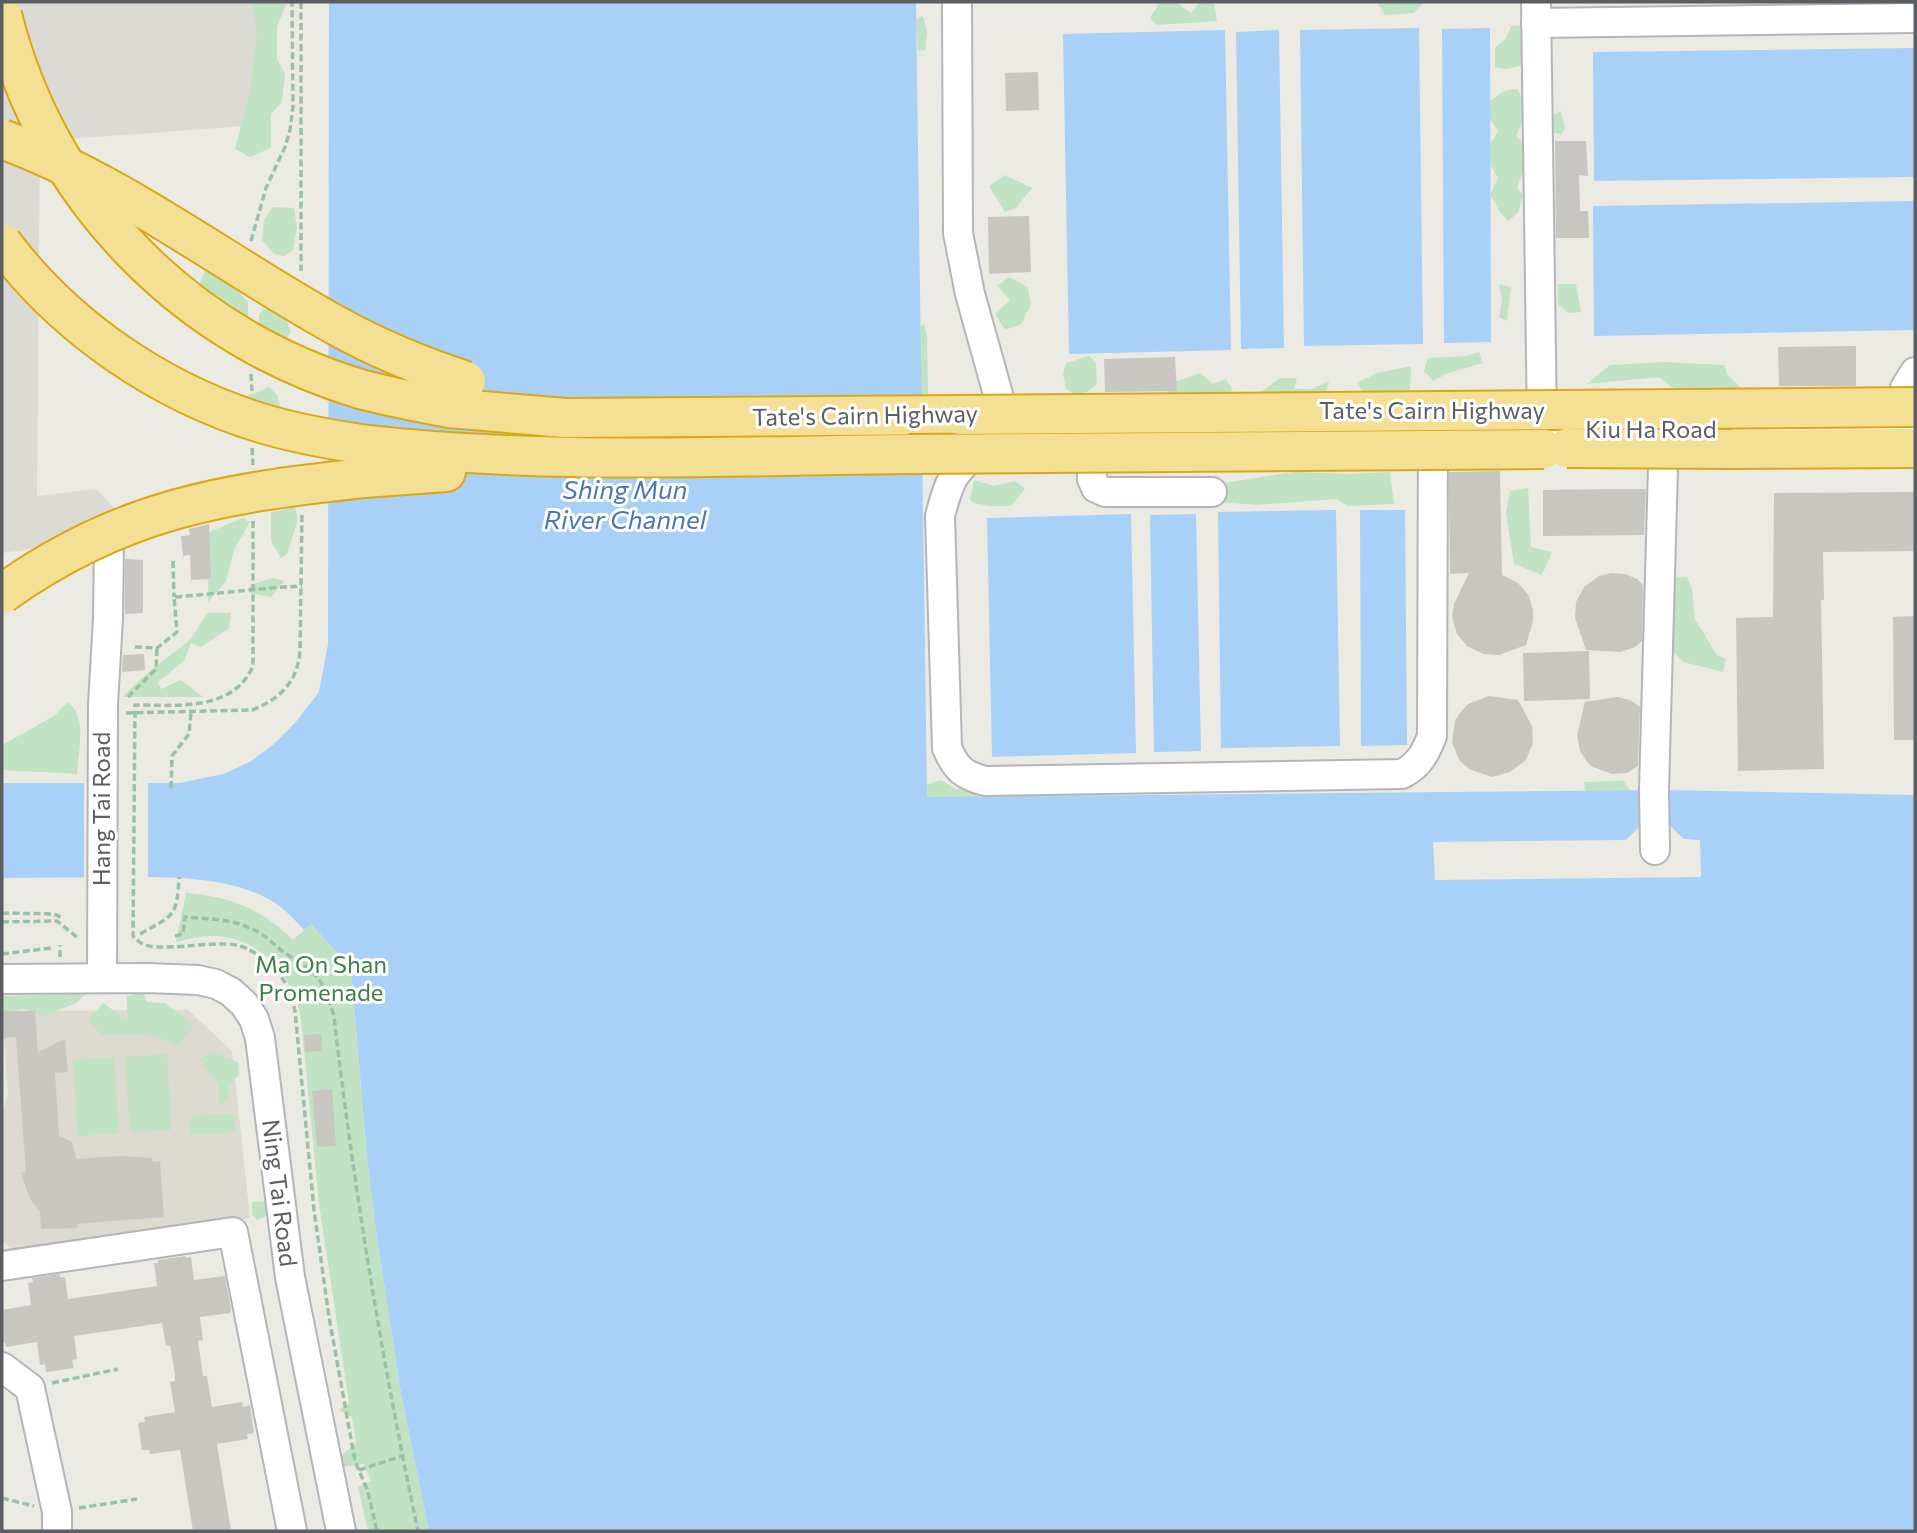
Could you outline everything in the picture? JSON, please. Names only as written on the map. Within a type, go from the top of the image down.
[{"type":"highway","name":"Tate's Cairn Highway","points":[[2,15],[33,108],[50,141],[87,199],[152,271],[230,331],[304,367],[359,388],[392,397],[464,410],[565,418],[1913,427]]},
{"type":"highway","points":[[2,139],[60,162],[106,186],[322,318],[372,344],[466,381],[615,417]]},
{"type":"highway","name":"Tate's Cairn Highway","points":[[2,243],[50,297],[95,336],[146,372],[231,412],[286,430],[361,444],[461,453],[573,457],[1567,448],[1913,427]]},
{"type":"highway","points":[[2,594],[52,561],[108,532],[159,513],[202,502],[285,486],[472,470],[573,457]]},
{"type":"street","points":[[957,2],[958,233],[970,294],[1009,436],[993,441],[961,464],[947,488],[940,516],[947,748],[954,763],[968,776],[985,781],[1402,774],[1415,767],[1426,753],[1432,736],[1433,431]]},
{"type":"street","points":[[1542,430],[1536,12],[1915,18]]},
{"type":"street","points":[[1913,427],[1905,388],[1915,372]]},
{"type":"street","name":"Kiu Ha Road","points":[[1009,436],[1913,427]]},
{"type":"street","points":[[1655,850],[1654,790],[1664,430]]},
{"type":"street","points":[[1090,435],[1092,479],[1096,488],[1105,492],[1212,492]]},
{"type":"street","name":"Hang Tai Road","points":[[102,978],[102,765],[109,541]]},
{"type":"street","points":[[2,979],[102,978]]},
{"type":"street","name":"Ning Tai Road","points":[[102,978],[198,980],[216,984],[231,992],[244,1004],[254,1019],[260,1038],[290,1277],[341,1531]]},
{"type":"street","points":[[2,1266],[233,1232],[292,1531]]},
{"type":"street","points":[[2,1367],[30,1388],[57,1512],[57,1531]]},
{"type":"path","points":[[135,647],[157,648],[177,632],[173,561]]},
{"type":"path","points":[[174,597],[254,588],[302,586]]},
{"type":"path","name":"Hang Tai Road","points":[[172,947],[153,947],[138,942],[134,936],[135,705],[205,703],[242,685],[253,666],[254,614]]},
{"type":"path","points":[[127,713],[128,696],[156,669],[157,648]]},
{"type":"path","points":[[171,788],[172,756],[188,734],[191,712]]},
{"type":"path","points":[[140,934],[167,918],[177,905],[179,877]]},
{"type":"path","points":[[2,913],[53,914],[59,916],[57,921]]},
{"type":"path","points":[[174,936],[183,933],[185,917],[225,919],[244,926],[259,932],[309,967],[328,995],[334,1017],[350,1158],[389,1397],[418,1531]]},
{"type":"path","points":[[2,922],[57,921],[79,939]]},
{"type":"path","points":[[2,954],[51,948]]},
{"type":"path","points":[[30,1388],[118,1369]]},
{"type":"path","points":[[353,1450],[356,1471],[368,1492],[377,1531]]},
{"type":"path","points":[[356,1471],[402,1456]]},
{"type":"shaded area","points":[[2,2],[265,2],[259,125],[40,141],[37,496],[96,489],[119,513],[101,540],[2,553]]},
{"type":"shaded area","points":[[188,1010],[232,1051],[250,1218],[17,1252],[3,1242],[2,1114],[8,1095],[2,1011]]},
{"type":"green space","points":[[253,2],[287,2],[277,27],[277,59],[285,74],[282,102],[271,114],[271,148],[250,157],[235,149],[250,91],[257,35]]},
{"type":"green space","points":[[1160,2],[1176,2],[1191,13],[1200,2],[1214,2],[1217,21],[1157,25],[1150,18]]},
{"type":"green space","points":[[1377,2],[1424,2],[1414,13],[1385,15]]},
{"type":"green space","points":[[923,16],[927,32],[925,50],[918,51],[916,19]]},
{"type":"green space","points":[[1523,25],[1527,64],[1506,69],[1495,67],[1495,48],[1506,38],[1511,26]]},
{"type":"green space","points":[[1517,89],[1523,101],[1524,112],[1516,136],[1525,144],[1526,163],[1517,188],[1523,195],[1518,213],[1508,221],[1490,194],[1498,178],[1484,155],[1498,131],[1482,107],[1504,91]]},
{"type":"green space","points":[[1561,111],[1565,129],[1561,134],[1548,132],[1545,117]]},
{"type":"green space","points":[[1005,175],[1032,188],[1016,208],[1005,212],[989,186]]},
{"type":"green space","points":[[273,207],[294,208],[297,227],[293,250],[284,256],[274,254],[262,240],[264,220]]},
{"type":"green space","points":[[205,271],[236,289],[248,302],[248,327],[209,302],[199,284]]},
{"type":"green space","points":[[1009,277],[1028,287],[1031,305],[1021,324],[1005,330],[995,314],[1010,300],[997,286]]},
{"type":"green space","points":[[1499,284],[1511,287],[1507,321],[1499,317],[1502,301]]},
{"type":"green space","points":[[1558,284],[1576,284],[1581,312],[1568,313],[1558,304]]},
{"type":"green space","points":[[267,307],[286,319],[291,331],[282,347],[258,337],[259,314]]},
{"type":"green space","points":[[924,323],[927,337],[928,395],[908,392],[920,327]]},
{"type":"green space","points":[[1479,352],[1483,363],[1448,373],[1433,381],[1424,371],[1428,358],[1466,356]]},
{"type":"green space","points":[[1089,356],[1096,363],[1097,384],[1087,392],[1074,394],[1066,389],[1063,374],[1066,363]]},
{"type":"green space","points":[[1666,362],[1724,365],[1727,374],[1741,388],[1719,392],[1676,390],[1659,377],[1587,384],[1610,365]]},
{"type":"green space","points":[[1411,366],[1410,395],[1364,393],[1357,383],[1377,373]]},
{"type":"green space","points":[[1200,373],[1213,384],[1226,379],[1232,389],[1229,397],[1165,399],[1170,384]]},
{"type":"green space","points":[[1280,378],[1297,378],[1294,389],[1312,389],[1329,381],[1325,397],[1240,400],[1241,392],[1260,393]]},
{"type":"green space","points":[[269,387],[277,395],[281,409],[248,408],[247,396]]},
{"type":"green space","points":[[1295,472],[1390,472],[1394,504],[1348,506],[1336,499],[1257,505],[1207,501],[1216,484]]},
{"type":"green space","points":[[974,480],[994,486],[1015,481],[1025,489],[1011,506],[973,503],[970,499]]},
{"type":"green space","points":[[1528,488],[1531,547],[1552,552],[1542,575],[1514,564],[1506,513],[1510,491]]},
{"type":"green space","points":[[295,507],[298,519],[287,554],[281,558],[271,541],[271,512]]},
{"type":"green space","points":[[243,518],[250,522],[234,550],[226,581],[208,602],[209,532]]},
{"type":"green space","points":[[1687,577],[1692,589],[1695,619],[1717,655],[1726,659],[1723,672],[1683,662],[1657,635],[1660,579]]},
{"type":"green space","points":[[273,578],[285,581],[272,597],[249,593],[250,585]]},
{"type":"green space","points":[[207,613],[231,613],[229,628],[201,647],[191,643],[184,661],[158,682],[161,689],[181,680],[203,697],[122,697],[192,638]]},
{"type":"green space","points":[[68,702],[80,725],[77,774],[2,770],[2,745],[54,716]]},
{"type":"green space","points":[[941,780],[956,789],[976,787],[979,803],[913,804],[926,785]]},
{"type":"green space","points":[[1624,781],[1637,802],[1586,799],[1584,782]]},
{"type":"green space","name":"Ma On Shan Promenade","points":[[186,893],[216,897],[244,906],[270,920],[293,940],[311,924],[351,968],[375,1224],[401,1393],[429,1531],[368,1531],[358,1487],[371,1481],[364,1464],[341,1467],[336,1456],[343,1454],[356,1443],[352,1417],[339,1410],[349,1403],[319,1204],[301,1019],[292,989],[274,964],[250,945],[219,936],[176,942]]},
{"type":"green space","points":[[143,992],[147,1002],[165,1003],[193,1027],[177,1046],[150,1035],[102,1035],[89,1021],[103,1003],[127,1020],[127,996]]},
{"type":"green space","points":[[87,993],[76,1003],[45,1016],[23,1009],[2,1014],[2,996]]},
{"type":"green space","points":[[213,1052],[238,1062],[239,1075],[229,1085],[227,1100],[220,1105],[218,1085],[199,1059]]},
{"type":"green space","points":[[167,1054],[171,1130],[130,1132],[125,1057]]},
{"type":"green space","points":[[114,1057],[119,1133],[78,1136],[73,1060]]},
{"type":"green space","points":[[233,1114],[235,1130],[223,1135],[191,1135],[190,1118]]},
{"type":"green space","points":[[271,1201],[274,1213],[257,1220],[252,1215],[252,1202]]},
{"type":"water","name":"Shing Mun River Channel","points":[[329,2],[916,2],[927,797],[1664,790],[1915,795],[1915,1531],[429,1531],[401,1393],[375,1224],[351,968],[311,924],[304,930],[269,899],[227,884],[171,877],[2,878],[2,783],[179,783],[224,774],[251,761],[274,744],[295,723],[319,692],[328,644]]},
{"type":"water","points":[[1419,28],[1423,344],[1304,346],[1300,30]]},
{"type":"water","points":[[1490,28],[1491,342],[1444,343],[1442,29]]},
{"type":"water","points":[[1225,30],[1231,350],[1069,354],[1063,34]]},
{"type":"water","points":[[1279,30],[1284,348],[1241,349],[1236,32]]},
{"type":"water","points":[[1915,48],[1915,177],[1594,181],[1593,52]]},
{"type":"water","points":[[1915,201],[1915,330],[1594,336],[1593,206]]},
{"type":"water","points":[[1336,510],[1340,746],[1221,748],[1218,512]]},
{"type":"water","points":[[1360,510],[1405,510],[1407,745],[1361,746]]},
{"type":"water","points":[[1131,514],[1136,753],[992,757],[987,518]]},
{"type":"water","points":[[1196,514],[1201,751],[1154,752],[1150,515]]},
{"type":"pier","points":[[84,780],[148,780],[148,880],[84,881]]},
{"type":"pier","points":[[1639,790],[1664,790],[1666,822],[1684,839],[1700,840],[1701,877],[1435,880],[1433,842],[1626,840],[1639,827]]},
{"type":"building","points":[[1038,72],[1039,110],[1006,111],[1005,73]]},
{"type":"building","points":[[1555,141],[1586,141],[1588,176],[1579,175],[1580,211],[1588,211],[1589,238],[1556,238]]},
{"type":"building","points":[[1029,216],[1031,272],[989,274],[988,217]]},
{"type":"building","points":[[1856,346],[1856,386],[1779,386],[1778,347]]},
{"type":"building","points":[[1175,357],[1177,391],[1105,392],[1104,359]]},
{"type":"building","points":[[1500,471],[1502,575],[1518,583],[1529,596],[1533,621],[1526,645],[1499,655],[1483,654],[1467,646],[1457,634],[1452,617],[1454,604],[1469,573],[1450,574],[1449,472]]},
{"type":"building","points":[[1646,489],[1644,535],[1543,536],[1543,490]]},
{"type":"building","points":[[1915,492],[1915,551],[1823,552],[1824,600],[1821,600],[1824,769],[1738,771],[1736,618],[1773,617],[1774,493]]},
{"type":"building","points":[[209,524],[211,579],[191,580],[190,555],[183,556],[181,536],[190,535],[189,529]]},
{"type":"building","points":[[125,559],[143,560],[143,613],[125,614]]},
{"type":"building","points":[[1625,574],[1643,585],[1642,641],[1635,647],[1620,652],[1586,650],[1575,618],[1576,602],[1584,587],[1599,576]]},
{"type":"building","points":[[1915,616],[1915,740],[1894,740],[1893,617]]},
{"type":"building","points":[[1589,651],[1590,699],[1524,701],[1523,653]]},
{"type":"building","points":[[144,654],[145,670],[122,672],[123,655]]},
{"type":"building","points":[[1489,696],[1518,700],[1532,726],[1533,743],[1526,760],[1510,772],[1492,777],[1469,769],[1459,760],[1452,742],[1455,721],[1459,714],[1468,704]]},
{"type":"building","points":[[1617,697],[1630,700],[1640,707],[1638,766],[1627,773],[1612,774],[1588,763],[1580,751],[1577,735],[1585,702]]},
{"type":"building","points":[[2,1011],[35,1011],[38,1052],[65,1039],[68,1072],[55,1073],[59,1136],[72,1142],[76,1159],[120,1156],[160,1161],[164,1217],[77,1224],[78,1228],[41,1229],[40,1212],[30,1199],[21,1173],[26,1172],[16,1037],[4,1038]]},
{"type":"building","points":[[321,1034],[322,1051],[305,1052],[304,1035]]},
{"type":"building","points":[[332,1089],[336,1146],[317,1147],[312,1091]]},
{"type":"building","points":[[191,1257],[194,1280],[225,1276],[231,1308],[230,1313],[200,1317],[203,1340],[198,1341],[203,1376],[207,1376],[212,1407],[242,1402],[243,1407],[250,1405],[254,1433],[247,1434],[248,1439],[217,1444],[231,1531],[193,1531],[180,1450],[150,1454],[149,1450],[142,1450],[138,1423],[145,1422],[144,1417],[175,1412],[170,1382],[175,1381],[175,1374],[170,1345],[166,1346],[162,1323],[74,1336],[77,1359],[72,1360],[74,1368],[46,1372],[45,1364],[40,1365],[37,1342],[6,1347],[5,1342],[2,1342],[2,1310],[31,1305],[28,1283],[33,1282],[32,1278],[60,1274],[60,1277],[65,1277],[68,1299],[157,1286],[154,1263]]}]
